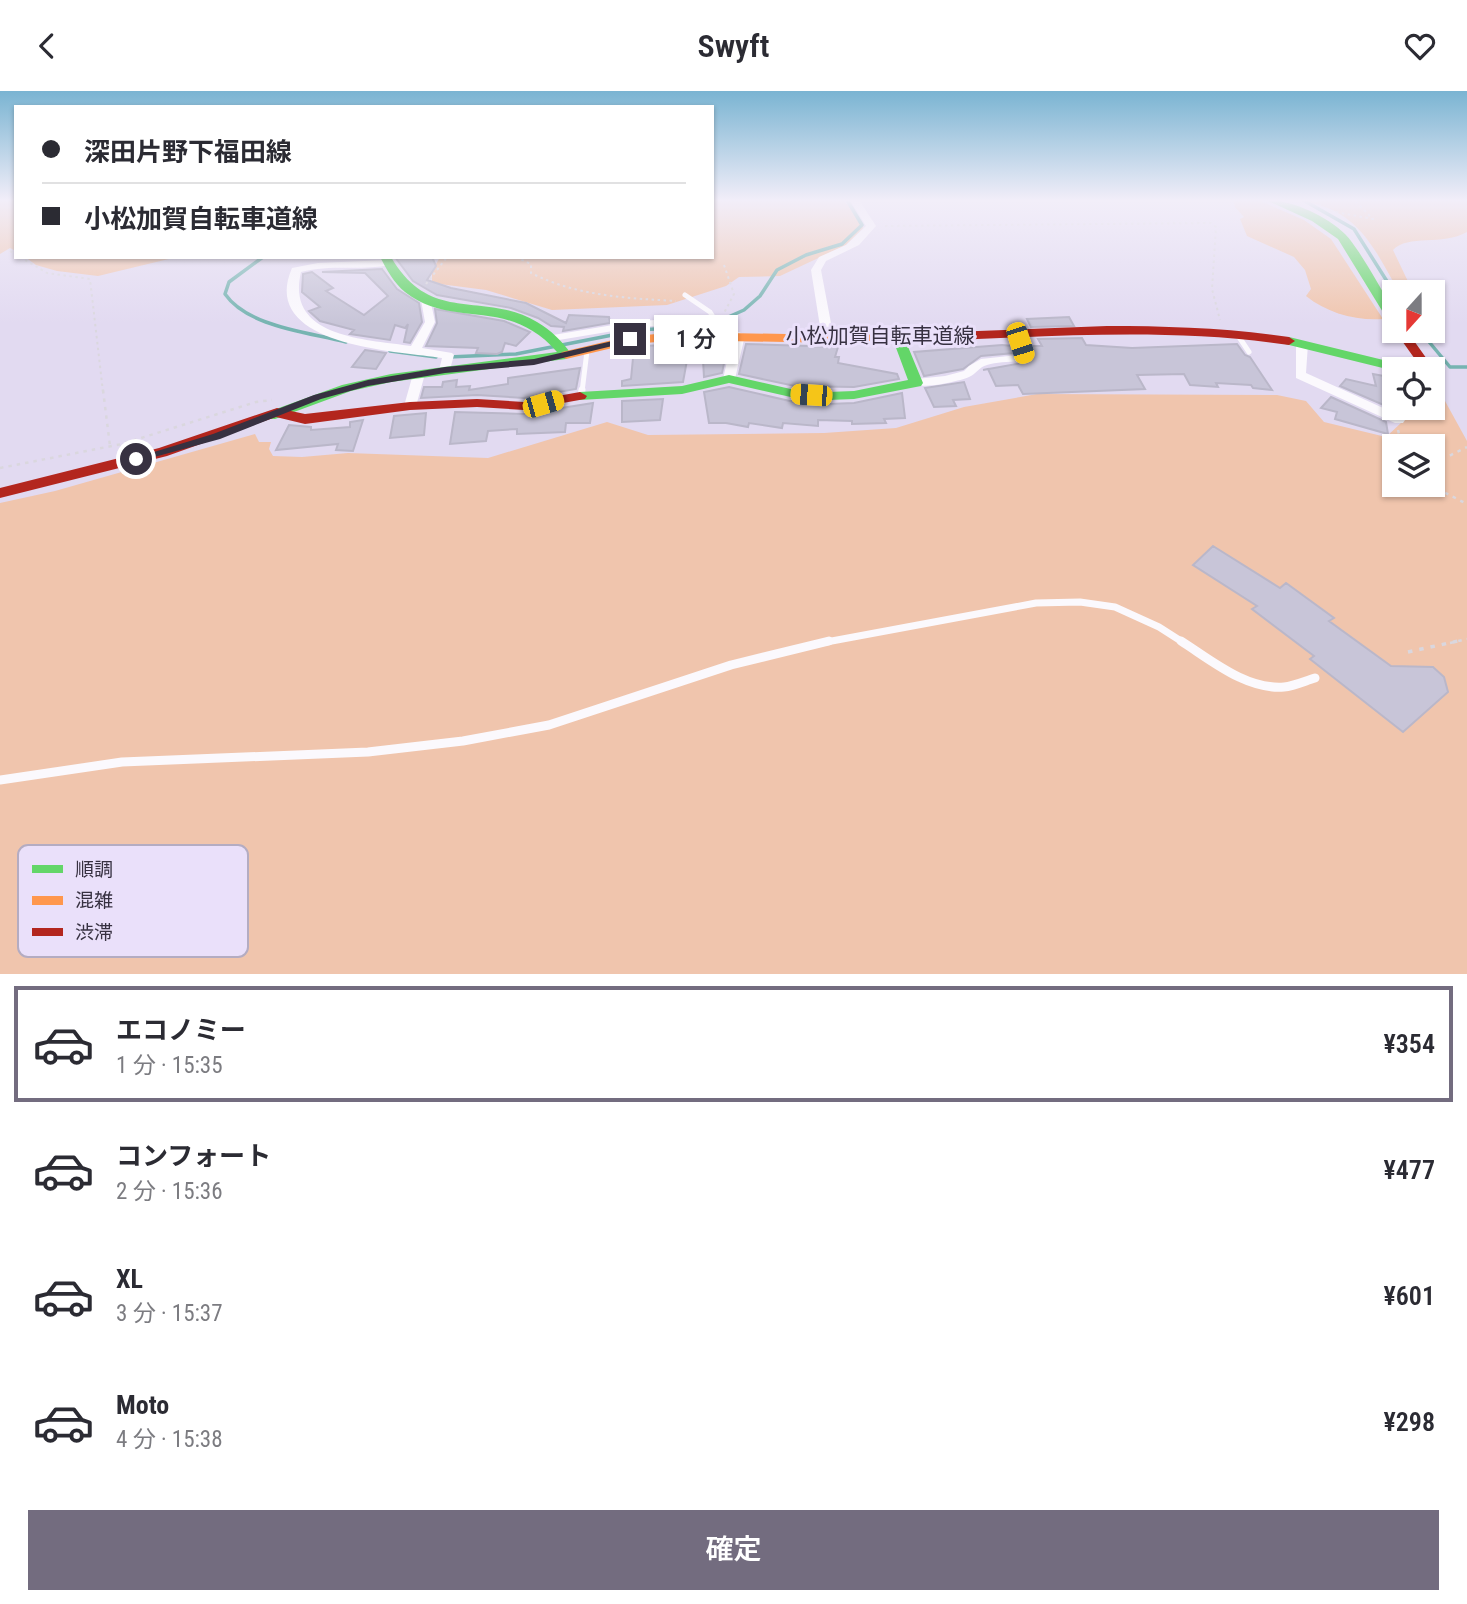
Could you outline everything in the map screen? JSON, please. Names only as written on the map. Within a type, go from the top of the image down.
[{"type":"main road","points":[[1345,241],[1382,301]]},
{"type":"main road","points":[[386,260],[401,286],[423,298],[512,315],[538,325],[549,332],[566,355]]},
{"type":"main road","name":"小松加賀自転車道線","points":[[0,493],[82,474],[203,440],[368,383],[445,370],[534,362],[647,337],[718,328],[739,335],[860,341],[898,337],[1145,331],[1232,334],[1302,344],[1382,364]]},
{"type":"main road","points":[[283,411],[289,418],[312,419],[410,406],[477,403],[524,406],[581,396],[681,390],[729,379],[794,394],[854,395],[916,383],[898,337]]},
{"type":"street","points":[[828,339],[816,270],[822,259],[857,241]]},
{"type":"street","points":[[386,260],[362,267],[311,266],[296,270],[292,299],[307,321],[317,330],[449,355],[445,370]]},
{"type":"street","points":[[415,350],[430,323],[423,298]]},
{"type":"street","points":[[553,338],[637,324],[718,328]]},
{"type":"street","points":[[729,379],[739,335]]},
{"type":"street","points":[[916,383],[959,377],[968,374],[976,364],[986,361],[1022,358],[1024,357],[1016,336]]},
{"type":"street","points":[[1302,344],[1300,375],[1382,412]]},
{"type":"street","points":[[410,406],[419,374]]},
{"type":"lane","points":[[685,295],[704,307],[718,328]]},
{"type":"lane","points":[[1232,334],[1249,352]]},
{"type":"lane","points":[[581,396],[587,351]]},
{"type":"lane","points":[[0,780],[122,762],[368,752],[463,741],[549,725],[731,665],[824,642],[1036,603],[1093,603],[1115,607],[1159,627],[1229,672],[1254,683],[1283,687],[1315,678]]},
{"type":"path","points":[[1214,241],[1213,300],[1219,319],[1232,334]]},
{"type":"path","points":[[10,251],[14,253]]},
{"type":"path","points":[[23,259],[47,273],[90,279],[110,446]]},
{"type":"path","points":[[423,298],[427,282],[445,259]]},
{"type":"path","points":[[520,259],[531,264],[531,273],[569,289],[630,298],[676,301],[704,307]]},
{"type":"path","points":[[718,328],[734,294],[724,265]]},
{"type":"path","points":[[0,468],[110,446],[257,402],[280,401],[283,411]]},
{"type":"path","points":[[1399,420],[1396,423],[1399,434]]},
{"type":"path","points":[[1445,456],[1467,447]]},
{"type":"path","points":[[1445,493],[1467,504]]},
{"type":"path","points":[[1408,652],[1467,639]]},
{"type":"shaded area","points":[[0,241],[14,241],[14,250],[10,248],[0,254]]},
{"type":"shaded area","points":[[714,241],[850,241],[780,276],[739,277],[726,286],[667,305],[552,310],[486,290],[432,283],[432,271],[439,259],[714,259]]},
{"type":"shaded area","points":[[1259,241],[1332,241],[1382,319],[1342,315],[1314,302],[1306,296],[1311,289],[1305,270],[1294,257]]},
{"type":"shaded area","points":[[1369,241],[1414,241],[1399,245],[1393,250],[1407,280],[1392,280]]},
{"type":"shaded area","points":[[28,259],[169,259],[98,276],[57,271],[36,265]]},
{"type":"shaded area","points":[[1037,394],[1277,395],[1306,401],[1324,422],[1382,436],[1382,497],[1445,497],[1445,434],[1389,434],[1404,420],[1445,420],[1445,401],[1467,441],[1467,974],[0,974],[0,503],[55,491],[255,434],[259,442],[271,442],[269,449],[273,456],[302,457],[348,453],[488,458],[607,422],[648,435],[824,433],[896,428],[964,407]]},
{"type":"building","points":[[396,259],[433,259],[436,266],[427,280],[451,288],[526,303],[566,323],[569,315],[609,317],[610,323],[563,331],[564,327],[551,326],[511,308],[437,295],[413,281]]},
{"type":"building","points":[[382,269],[397,289],[419,303],[422,322],[410,343],[404,342],[408,324],[405,328],[395,325],[390,340],[350,334],[354,330],[320,321],[309,311],[320,307],[302,292],[303,274],[312,272],[333,288],[326,291],[364,315],[388,296],[365,273],[322,272]]},
{"type":"building","points":[[435,309],[504,321],[530,332],[516,346],[505,343],[502,352],[497,354],[476,353],[478,348],[426,346],[437,323]]},
{"type":"building","points":[[1069,317],[1074,326],[1031,327],[1027,319]]},
{"type":"building","points":[[1082,338],[1086,345],[1132,348],[1237,344],[1245,355],[1250,357],[1272,390],[1253,388],[1251,385],[1190,385],[1184,374],[1137,375],[1145,389],[1023,394],[1018,385],[996,386],[988,369],[1028,362],[1033,358],[1029,346],[1042,346],[1038,339]]},
{"type":"building","points":[[702,343],[728,344],[722,373],[704,377]]},
{"type":"building","points":[[690,344],[683,382],[622,386],[622,381],[631,379],[633,358],[640,358],[642,346]]},
{"type":"building","points":[[746,344],[838,347],[835,357],[839,357],[838,363],[897,374],[899,379],[854,387],[795,386],[739,374]]},
{"type":"building","points":[[1012,346],[1014,353],[981,356],[963,369],[924,376],[914,352]]},
{"type":"building","points":[[365,350],[386,353],[376,369],[352,367]]},
{"type":"building","points":[[580,368],[576,389],[524,398],[477,395],[421,398],[424,387],[442,387],[443,382],[457,380],[456,387],[470,386],[469,390],[508,384],[508,378]]},
{"type":"building","points":[[1373,374],[1382,376],[1382,404],[1340,386],[1346,379],[1376,386]]},
{"type":"building","points":[[964,382],[970,399],[953,400],[956,406],[934,407],[925,388]]},
{"type":"building","points":[[729,387],[794,402],[828,404],[854,403],[902,393],[905,418],[884,419],[886,423],[852,424],[852,421],[818,420],[818,426],[783,423],[782,428],[749,423],[748,427],[709,423],[704,392]]},
{"type":"building","points":[[1331,397],[1386,422],[1388,434],[1335,419],[1337,412],[1321,408]]},
{"type":"building","points":[[663,399],[660,420],[622,422],[622,401]]},
{"type":"building","points":[[593,403],[590,423],[566,423],[565,432],[517,434],[517,429],[488,431],[486,441],[450,444],[455,412],[524,414]]},
{"type":"building","points":[[426,413],[424,435],[390,438],[394,416]]},
{"type":"building","points":[[363,420],[353,451],[336,450],[338,444],[276,450],[289,425],[311,427],[311,430],[350,427],[350,422]]},
{"type":"building","points":[[1213,546],[1280,588],[1286,583],[1334,618],[1329,621],[1391,666],[1433,667],[1444,677],[1448,692],[1403,732],[1310,659],[1314,656],[1252,609],[1257,606],[1193,565]]},
{"type":"waterway","points":[[449,357],[516,354],[638,330],[708,326],[744,310],[760,296],[777,270],[806,255],[845,241]]},
{"type":"waterway","points":[[1362,241],[1386,280]]},
{"type":"waterway","points":[[260,259],[229,282],[225,294],[235,305],[248,314],[280,327],[346,342]]},
{"type":"waterway","points":[[1430,343],[1450,367],[1467,367]]},
{"type":"waterway","points":[[390,351],[436,357]]},
{"type":"traffic: fast","points":[[1345,241],[1382,301]]},
{"type":"traffic: fast","points":[[270,416],[347,388],[391,378],[566,355],[549,336],[531,323],[513,316],[436,303],[416,294],[402,282],[386,259]]},
{"type":"traffic: fast","points":[[580,396],[682,390],[729,379],[795,394],[828,396],[854,395],[916,383],[898,337]]},
{"type":"traffic: fast","points":[[1289,341],[1382,364]]},
{"type":"traffic: slow","points":[[566,355],[625,341],[677,336],[835,339],[925,337]]},
{"type":"traffic: jam","points":[[925,337],[1153,330],[1244,334],[1289,341]]},
{"type":"traffic: jam","points":[[1410,343],[1419,357]]},
{"type":"traffic: jam","points":[[277,413],[305,419],[410,406],[477,403],[524,406],[580,396]]},
{"type":"traffic: jam","points":[[0,493],[162,452],[270,416]]},
{"type":"route","points":[[136,459],[216,436],[317,397],[368,383],[445,370],[534,362],[630,339]]}]
